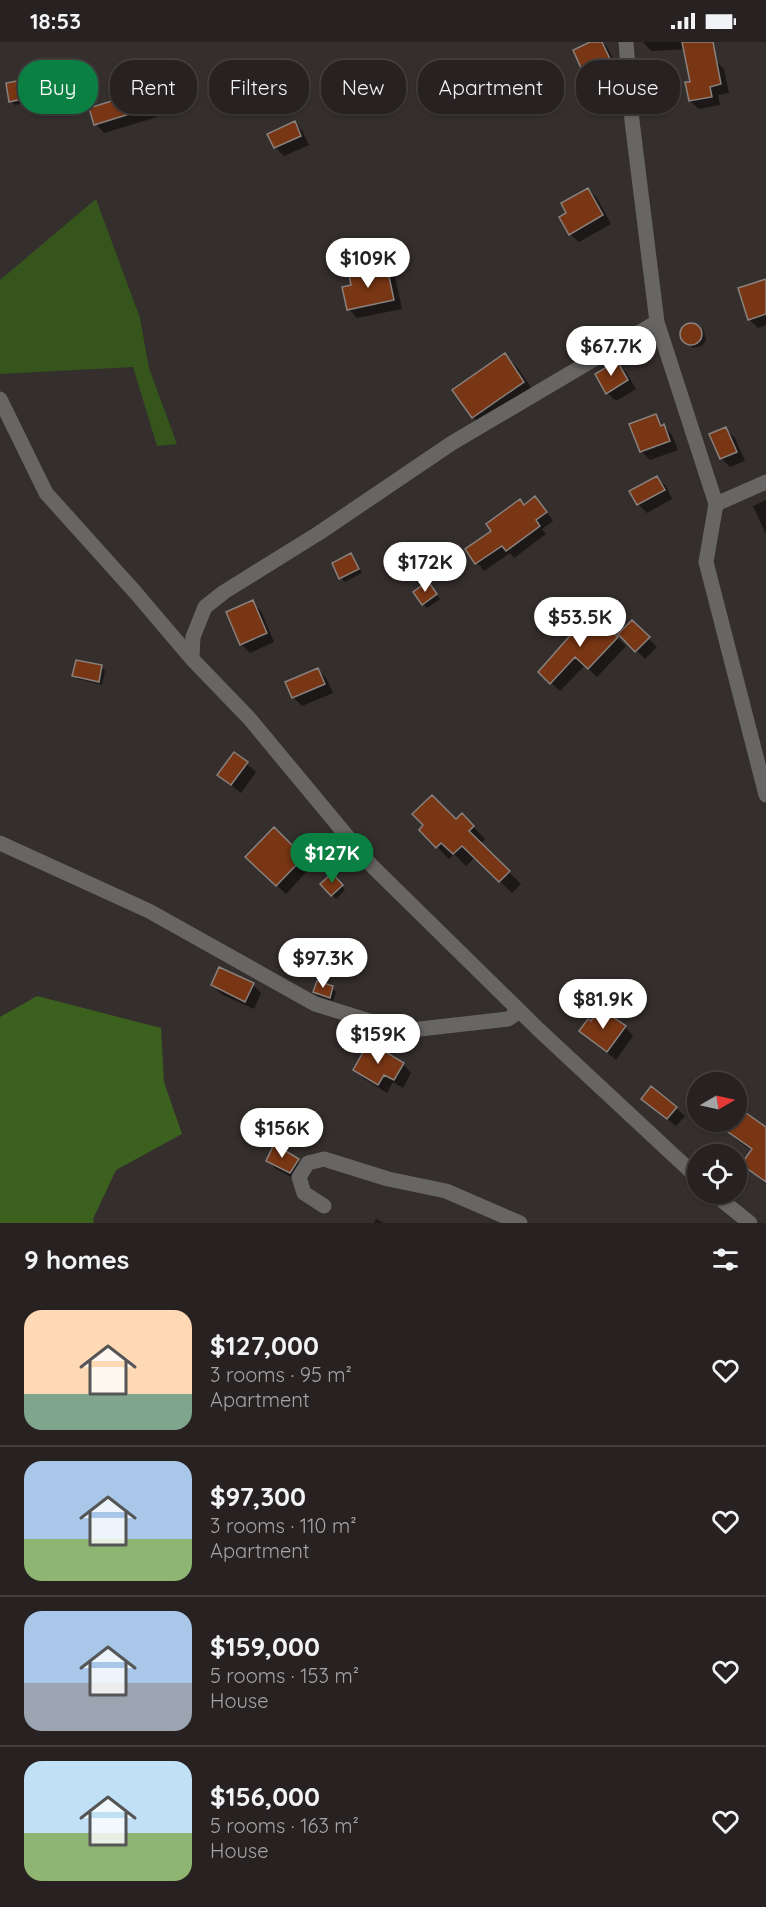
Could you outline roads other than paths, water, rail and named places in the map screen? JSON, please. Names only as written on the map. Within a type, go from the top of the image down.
[{"type":"street","points":[[626,42],[632,121],[657,322],[716,504],[706,562],[766,795]]},
{"type":"street","points":[[192,659],[193,637],[205,607],[224,592],[319,533],[452,443],[657,322]]},
{"type":"street","points":[[0,399],[46,493],[192,659],[249,718],[371,865],[520,1011],[687,1168]]},
{"type":"street","points":[[716,504],[766,482]]},
{"type":"street","points":[[0,843],[148,911],[315,1004],[402,1031],[508,1019],[520,1011]]},
{"type":"street","points":[[324,1206],[304,1193],[299,1177],[308,1163],[324,1159],[388,1179],[446,1191],[520,1223]]},
{"type":"street","points":[[726,1204],[750,1223]]}]
